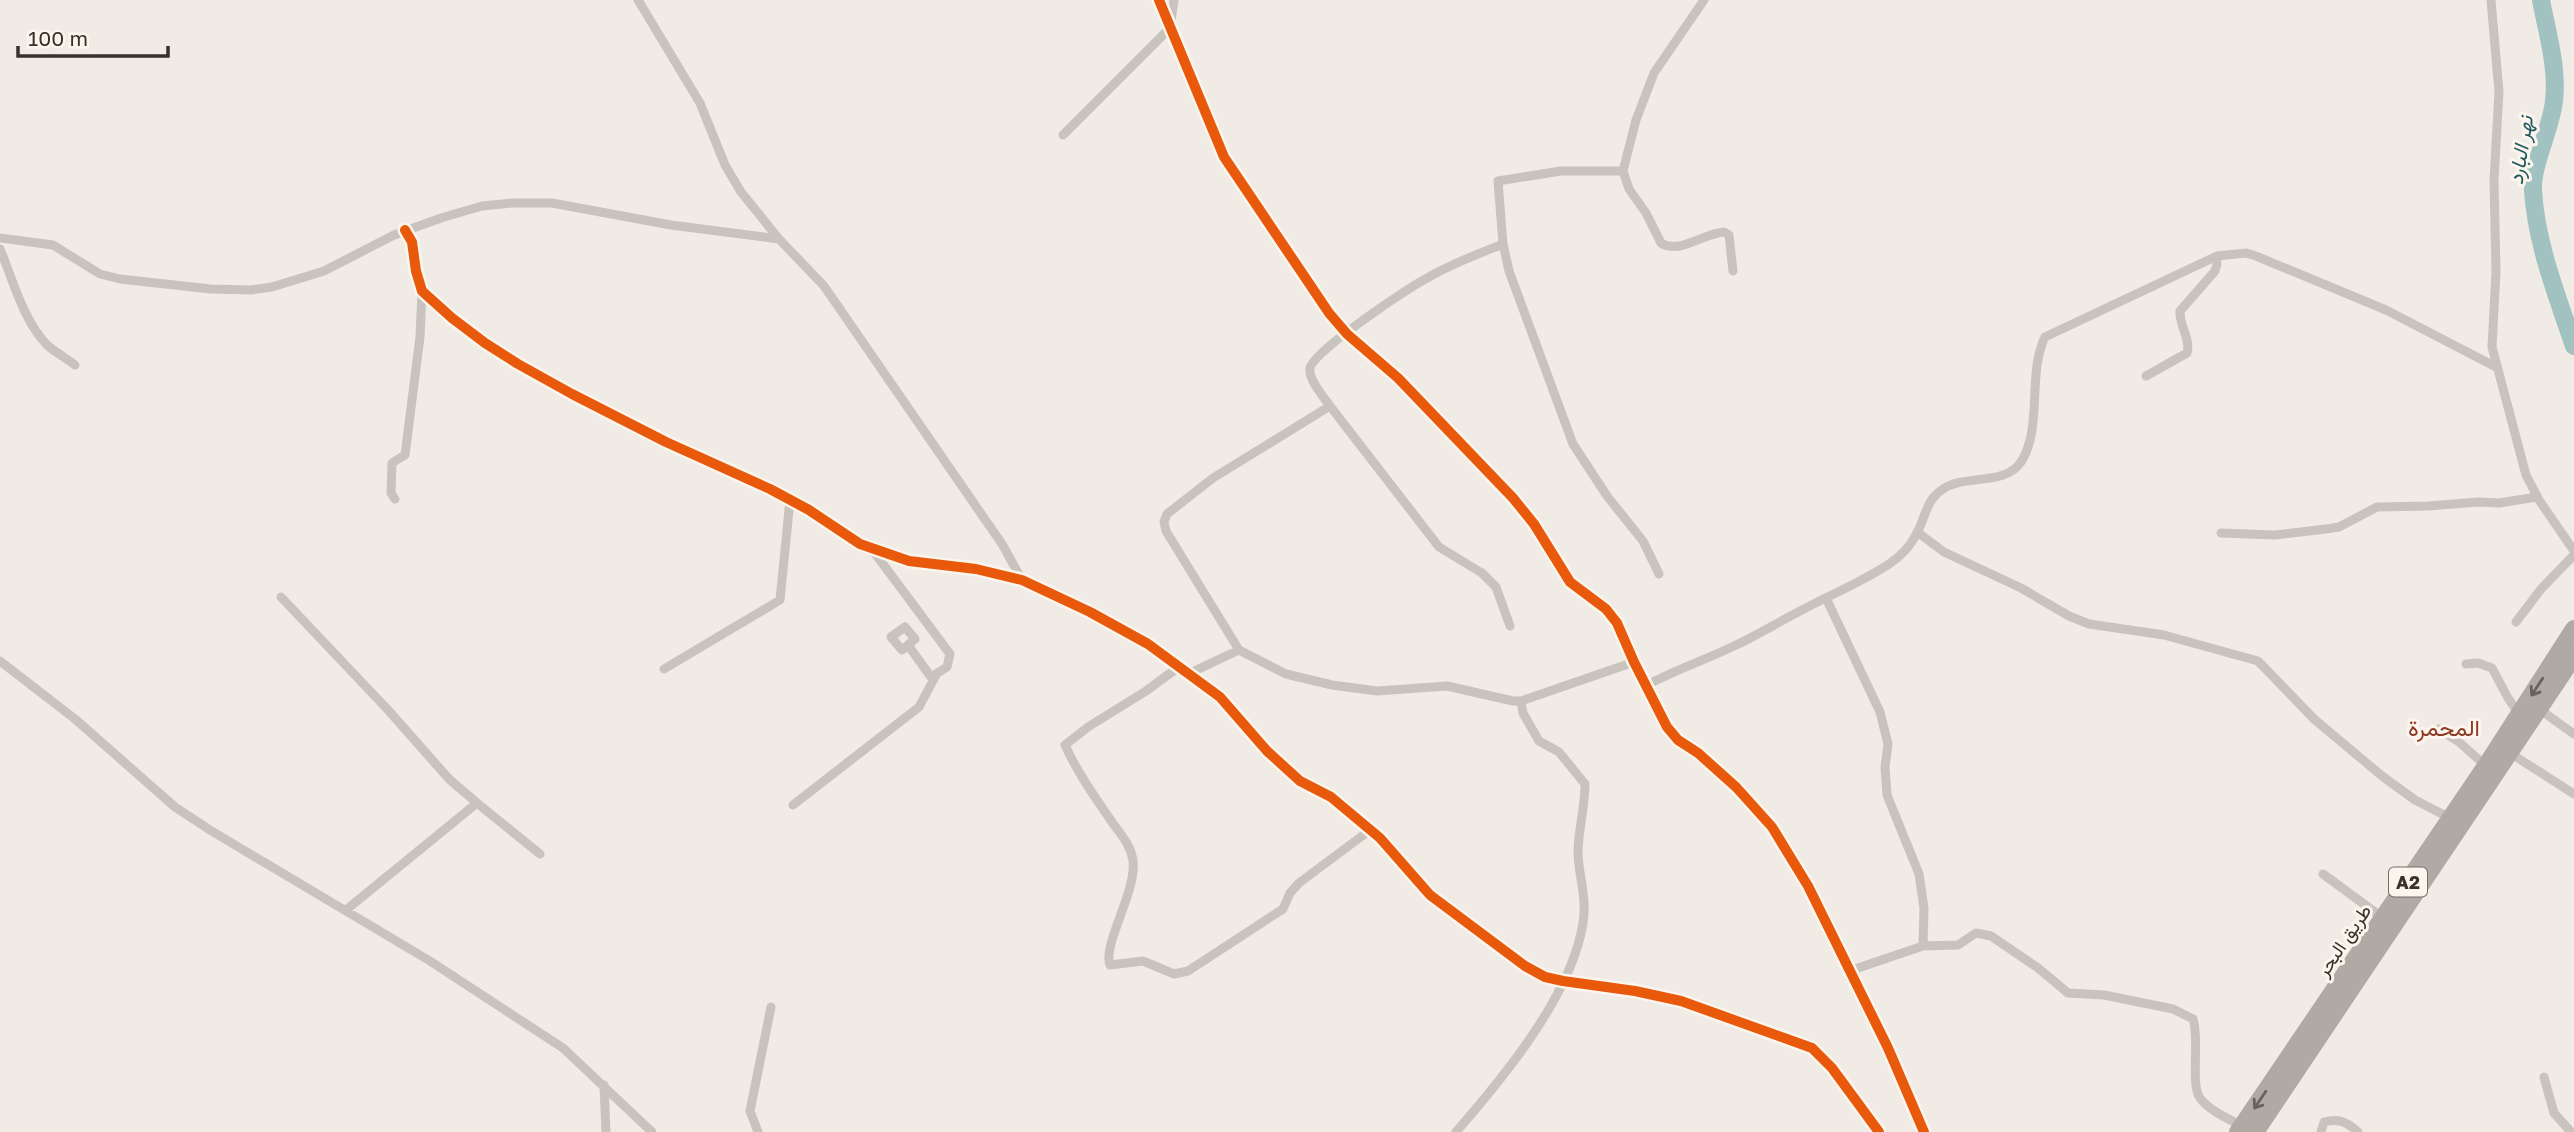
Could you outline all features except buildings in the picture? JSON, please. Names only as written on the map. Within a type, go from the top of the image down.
[{"type":"highway","name":"طريق البحر","points":[[2245,1130],[2574,629]]},
{"type":"highway","name":"طريق البحر","points":[[2245,1130],[2510,754],[2574,656]]},
{"type":"street","points":[[638,0],[700,103],[725,164],[741,192],[779,239],[824,286],[1002,544],[1022,580]]},
{"type":"street","points":[[1159,0],[1224,158],[1329,313],[1347,334],[1398,377],[1513,498],[1534,524],[1570,582],[1605,609],[1617,623],[1667,727],[1678,740],[1699,753],[1736,787],[1772,827],[1808,886],[1888,1048],[1924,1132]]},
{"type":"street","points":[[1063,135],[1170,28],[1174,0]]},
{"type":"street","points":[[1704,0],[1654,73],[1636,120],[1623,171],[1629,190],[1646,213],[1661,243],[1669,247],[1678,246],[1724,232],[1730,240],[1733,271]]},
{"type":"street","points":[[2491,0],[2499,71],[2494,180],[2496,272],[2491,347],[2526,475],[2537,497],[2574,553],[2516,622]]},
{"type":"street","points":[[1623,171],[1561,171],[1498,181],[1503,244],[1520,306],[1544,361],[1573,444],[1606,496],[1643,541],[1659,574]]},
{"type":"street","points":[[0,238],[53,245],[100,274],[211,289],[251,290],[272,287],[324,271],[405,230],[482,206],[512,202],[538,203],[742,236],[779,239]]},
{"type":"street","points":[[395,499],[391,493],[392,463],[405,456],[420,337],[422,291],[412,242],[405,230]]},
{"type":"street","points":[[1503,244],[1429,277],[1366,318],[1313,361],[1310,368],[1311,376],[1330,406],[1439,547],[1482,573],[1496,587],[1510,626]]},
{"type":"street","points":[[0,249],[17,293],[35,328],[47,345],[75,365]]},
{"type":"street","points":[[1647,685],[1679,668],[1733,647],[1891,563],[1917,533],[1927,506],[1935,494],[1959,480],[2001,476],[2012,471],[2021,462],[2030,437],[2039,354],[2045,337],[2216,257],[2246,253],[2256,256],[2386,310],[2496,367]]},
{"type":"street","points":[[2146,376],[2187,353],[2189,347],[2179,318],[2180,311],[2216,271],[2216,257]]},
{"type":"street","points":[[422,291],[485,343],[550,382],[666,442],[790,500],[860,544],[909,561],[976,569],[1022,580],[1090,612],[1148,644],[1220,697],[1267,751],[1300,781],[1331,797],[1370,830],[1430,895],[1525,966],[1563,981],[1635,991],[1681,1001],[1812,1048],[1832,1068],[1879,1132]]},
{"type":"street","points":[[1330,406],[1213,478],[1181,501],[1165,517],[1165,527],[1172,541],[1239,650],[1286,674],[1332,685],[1377,691],[1447,685],[1500,699],[1521,701],[1634,662]]},
{"type":"street","points":[[2221,533],[2274,535],[2339,527],[2377,507],[2428,506],[2454,502],[2499,503],[2537,497]]},
{"type":"street","points":[[664,670],[780,600],[790,500]]},
{"type":"street","points":[[1917,533],[1944,552],[2089,624],[2164,635],[2258,661],[2314,719],[2382,776],[2415,800],[2450,818]]},
{"type":"street","points":[[871,548],[950,654],[947,667],[931,677],[908,645]]},
{"type":"street","points":[[281,597],[449,779],[540,854]]},
{"type":"street","points":[[1826,598],[1887,732],[1887,795],[1919,874],[1924,908],[1923,946]]},
{"type":"street","points":[[1190,673],[1239,650]]},
{"type":"street","points":[[0,661],[75,719],[175,807],[430,961],[563,1048],[652,1132]]},
{"type":"street","points":[[2466,664],[2478,663],[2492,668],[2519,714]]},
{"type":"street","points":[[1180,666],[1065,745],[1128,844],[1133,858],[1129,890],[1109,951],[1110,965],[1143,961],[1174,974],[1188,971],[1283,909],[1290,893],[1299,883],[1370,830]]},
{"type":"street","points":[[793,805],[919,707],[937,673]]},
{"type":"street","points":[[1456,1132],[1512,1063],[1549,1007],[1563,981],[1578,939],[1584,912],[1584,887],[1578,856],[1580,828],[1585,809],[1585,784],[1559,752],[1539,741],[1523,713],[1521,701]]},
{"type":"street","points":[[2539,709],[2574,734]]},
{"type":"street","points":[[2439,729],[2459,742],[2486,766]]},
{"type":"street","points":[[2510,754],[2574,794]]},
{"type":"street","points":[[346,910],[477,803]]},
{"type":"street","points":[[2323,874],[2384,918]]},
{"type":"street","points":[[1849,971],[1923,946],[1958,944],[1971,934],[1982,933],[2000,942],[2068,993],[2104,995],[2174,1009],[2193,1019],[2197,1030],[2197,1091],[2200,1098],[2245,1130]]},
{"type":"street","points":[[758,1132],[750,1111],[771,1007]]},
{"type":"street","points":[[2544,1077],[2554,1113],[2571,1132]]},
{"type":"street","points":[[604,1085],[606,1132]]},
{"type":"street","points":[[2321,1132],[2324,1122],[2331,1120],[2344,1121],[2358,1132]]},
{"type":"waterway","name":"نهر البارد","points":[[2541,0],[2555,88],[2552,112],[2535,169],[2533,190],[2538,230],[2554,289],[2574,346]]},
{"type":"cycle path","points":[[1159,0],[1224,157],[1329,313],[1347,334],[1398,378],[1513,498],[1534,524],[1570,582],[1606,609],[1617,623],[1667,727],[1678,740],[1698,753],[1736,787],[1772,827],[1808,886],[1888,1048],[1924,1132]]},
{"type":"cycle path","points":[[405,230],[412,242],[422,291],[452,318],[518,364],[666,442],[770,489],[809,510],[860,544],[909,561],[976,569],[1022,580],[1090,612],[1148,644],[1220,697],[1267,751],[1300,781],[1331,797],[1380,838],[1430,895],[1525,966],[1545,977],[1681,1001],[1812,1048],[1832,1068],[1879,1132]]},
{"type":"district","name":"المحمرة","points":[[2444,727]]}]
